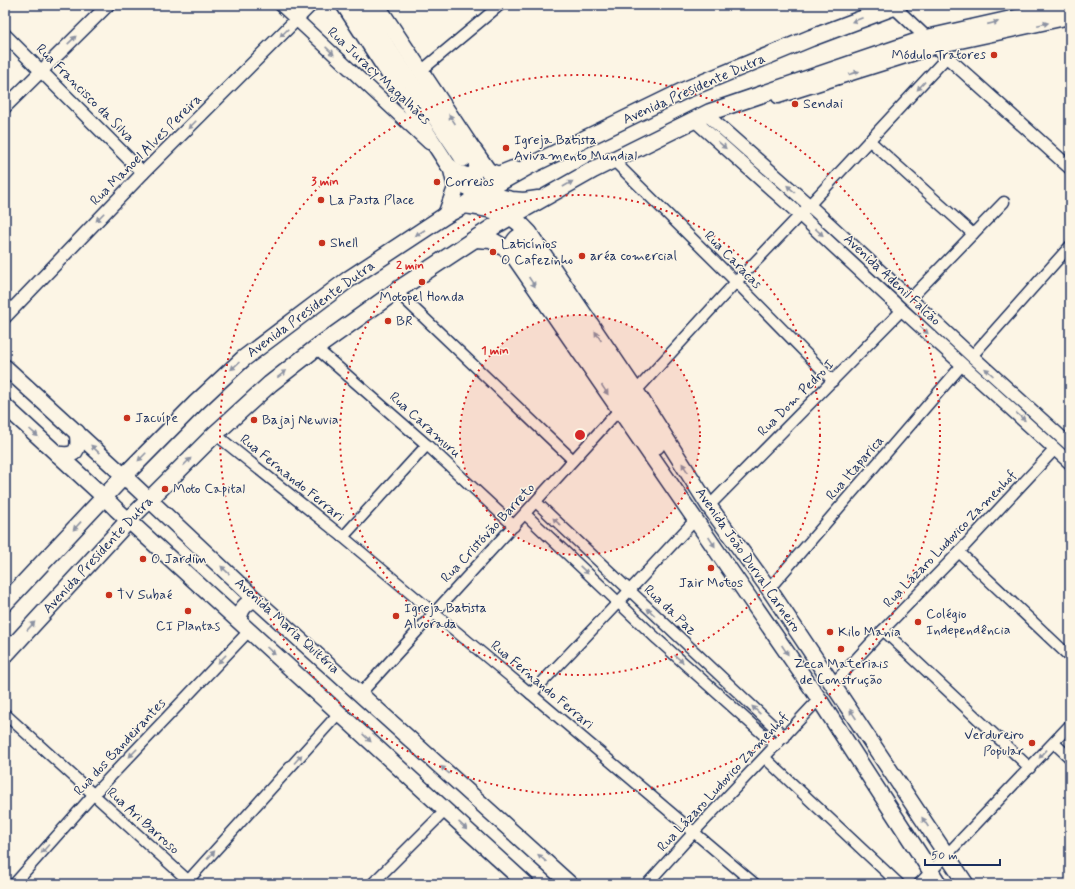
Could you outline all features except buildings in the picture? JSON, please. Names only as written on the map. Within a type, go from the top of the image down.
[{"type":"highway","name":"Avenida Presidente Dutra","points":[[5,603],[124,476],[196,403],[243,360],[349,279],[446,215],[465,205],[481,193],[529,166],[685,90],[895,5]]},
{"type":"highway","name":"Avenida Presidente Dutra","points":[[5,655],[129,520],[215,434],[270,384],[316,348],[396,291],[510,217],[612,160],[703,115],[932,43],[1070,6]]},
{"type":"highway","points":[[463,160],[498,175],[517,168],[529,166]]},
{"type":"highway","points":[[463,160],[467,188],[472,191],[512,200],[541,200],[532,220],[530,234]]},
{"type":"highway","points":[[446,215],[456,188],[463,160]]},
{"type":"highway","points":[[465,205],[499,212],[519,222],[530,234]]},
{"type":"highway","points":[[475,239],[491,240],[517,250]]},
{"type":"main road","points":[[344,5],[440,153],[463,160]]},
{"type":"main road","points":[[361,5],[463,160]]},
{"type":"main road","points":[[377,5],[421,72],[463,160]]},
{"type":"main road","points":[[530,234],[520,235],[516,238],[517,250],[561,302],[692,499],[696,519]]},
{"type":"main road","name":"Avenida João Durval Carneiro","points":[[530,234],[636,391],[709,506],[769,589],[966,884]]},
{"type":"main road","name":"Avenida João Durval Carneiro","points":[[517,250],[619,410],[696,519],[819,699],[939,884]]},
{"type":"main road","name":"Avenida Maria Quitéria","points":[[5,367],[77,432],[255,599],[361,693],[570,884]]},
{"type":"main road","name":"Avenida Maria Quitéria","points":[[5,406],[526,884]]},
{"type":"main road","points":[[57,454],[66,455],[72,454],[76,451],[79,442],[77,432]]},
{"type":"main road","points":[[692,499],[709,506]]},
{"type":"main road","points":[[244,626],[241,610],[244,606],[255,599]]},
{"type":"street","points":[[5,107],[108,5]]},
{"type":"street","name":"Rua Juracy Magalhães","points":[[281,5],[440,153]]},
{"type":"street","name":"Rua Manoel Alves Pereira","points":[[5,317],[143,173],[311,5]]},
{"type":"street","points":[[421,72],[500,5]]},
{"type":"street","points":[[895,5],[947,57],[1070,168]]},
{"type":"street","name":"Avenida Presidente Dutra","points":[[932,43],[1070,18]]},
{"type":"street","name":"Rua Francisco da Silva","points":[[5,34],[40,71],[143,173]]},
{"type":"street","points":[[636,391],[947,57]]},
{"type":"street","name":"Avenida Adenil Falcão","points":[[703,115],[809,205],[972,356],[1069,441]]},
{"type":"street","name":"Avenida Adenil Falcão","points":[[703,115],[800,215],[1070,463]]},
{"type":"street","points":[[870,141],[974,234]]},
{"type":"street","name":"Rua Caracas","points":[[612,160],[736,282],[833,381]]},
{"type":"street","points":[[910,299],[1004,202]]},
{"type":"street","points":[[838,250],[847,240]]},
{"type":"street","points":[[972,356],[1070,246]]},
{"type":"street","points":[[396,291],[573,460]]},
{"type":"street","name":"Rua Dom Pedro I","points":[[709,506],[902,310]]},
{"type":"street","name":"Rua Caramuru","points":[[316,348],[428,445],[514,526]]},
{"type":"street","name":"Rua Itaparica","points":[[769,589],[962,365]]},
{"type":"street","name":"Rua Cristóvão Barreto","points":[[361,693],[619,410]]},
{"type":"street","name":"Rua Fernando Ferrari","points":[[215,434],[343,537],[755,884]]},
{"type":"street","points":[[343,537],[428,445]]},
{"type":"street","name":"Rua Lázaro Ludovico Zamenhof","points":[[833,684],[1055,449]]},
{"type":"street","name":"Rua da Paz","points":[[536,502],[785,737]]},
{"type":"street","points":[[525,514],[618,603],[776,746]]},
{"type":"street","points":[[531,694],[696,519]]},
{"type":"street","points":[[959,552],[1070,657]]},
{"type":"street","name":"Rua dos Bandeirantes","points":[[14,884],[244,626]]},
{"type":"street","points":[[657,639],[668,627]]},
{"type":"street","points":[[883,630],[1030,768]]},
{"type":"street","name":"Rua Lázaro Ludovico Zamenhof","points":[[647,884],[819,699]]},
{"type":"street","points":[[188,883],[339,713]]},
{"type":"street","name":"Rua Ari Barroso","points":[[5,714],[188,883]]},
{"type":"street","points":[[919,884],[1070,725]]},
{"type":"street","points":[[1054,742],[1070,758]]},
{"type":"street","points":[[765,758],[899,884]]},
{"type":"street","points":[[372,884],[446,810]]},
{"type":"tunnel","points":[[463,159],[523,248]]},
{"type":"place","name":"Módulo Tratores","points":[[994,55]]},
{"type":"place","name":"Sendai","points":[[795,104]]},
{"type":"place","name":"Igreja Batista Avivamento Mundial","points":[[506,148]]},
{"type":"place","name":"Correios","points":[[437,182]]},
{"type":"place","name":"La Pasta Place","points":[[321,200]]},
{"type":"place","name":"Shell","points":[[322,243]]},
{"type":"place","name":"Laticínios O Cafezinho","points":[[493,252]]},
{"type":"place","name":"aréa comercial","points":[[582,256]]},
{"type":"place","name":"Motopel Honda","points":[[422,282]]},
{"type":"place","name":"BR","points":[[388,321]]},
{"type":"place","name":"Jacuípe","points":[[127,418]]},
{"type":"place","name":"Bajaj Newvia","points":[[254,420]]},
{"type":"place","name":"Moto Capital","points":[[165,489]]},
{"type":"place","name":"O Jardim","points":[[143,559]]},
{"type":"place","name":"Jair Motos","points":[[711,568]]},
{"type":"place","name":"TV Subaé","points":[[109,595]]},
{"type":"place","name":"CI Plantas","points":[[188,611]]},
{"type":"place","name":"Igreja Batista Alvorada","points":[[396,616]]},
{"type":"place","name":"Colégio Independência","points":[[918,622]]},
{"type":"place","name":"Kilo Mania","points":[[830,632]]},
{"type":"place","name":"Zeca Materiais de Construção","points":[[841,649]]},
{"type":"place","name":"Verdureiro Popular","points":[[1032,743]]}]
